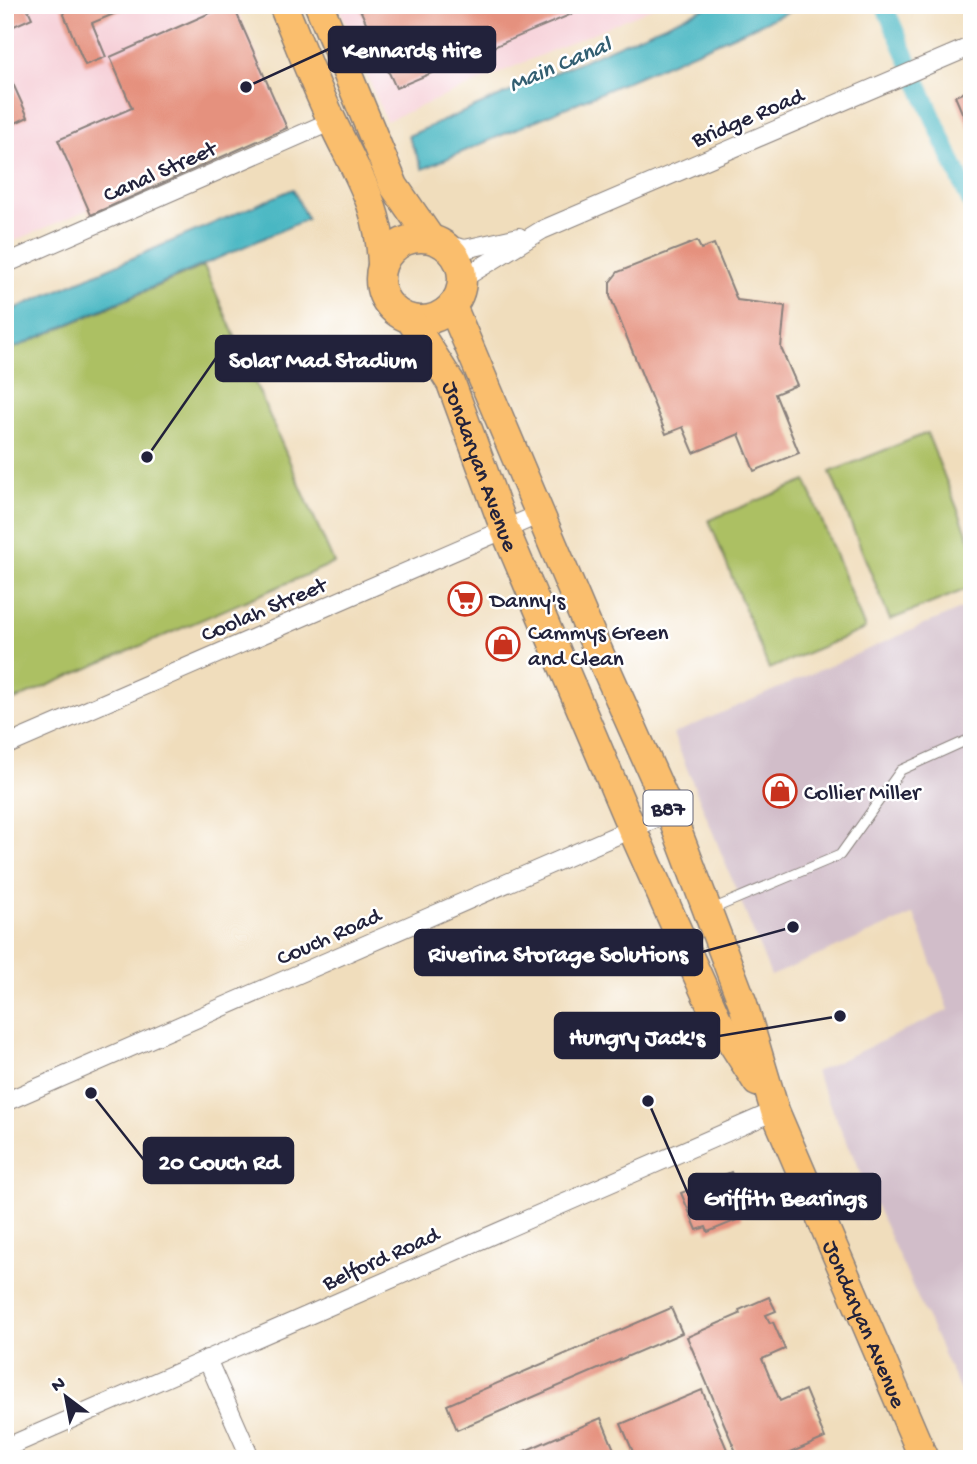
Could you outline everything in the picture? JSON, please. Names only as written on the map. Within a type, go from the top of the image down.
[{"type":"main road","name":"B87","points":[[283,5],[332,121],[350,156],[382,191],[454,253],[462,279]]},
{"type":"main road","name":"B87","points":[[319,5],[376,144],[382,191],[379,226],[381,290],[387,303],[410,318]]},
{"type":"main road","points":[[382,263],[388,253],[407,239],[437,241]]},
{"type":"main road","points":[[410,318],[432,318],[452,306],[461,289],[462,279]]},
{"type":"main road","name":"Jondaryan Avenue","points":[[452,306],[670,812],[743,1004],[775,1111],[924,1459]]},
{"type":"main road","name":"Jondaryan Avenue","points":[[410,318],[451,383],[505,530],[632,829],[717,1019],[775,1111]]},
{"type":"street","name":"Bridge Road","points":[[462,279],[542,230],[972,46]]},
{"type":"street","name":"Canal Street","points":[[5,264],[332,121]]},
{"type":"street","name":"Bridge Road","points":[[437,241],[465,249],[542,230]]},
{"type":"street","name":"Coolah Street","points":[[5,746],[540,514]]},
{"type":"street","name":"Couch Road","points":[[5,1102],[670,812]]},
{"type":"street","name":"Belford Road","points":[[5,1448],[775,1111]]},
{"type":"street","points":[[207,1360],[251,1459]]},
{"type":"lane","points":[[708,911],[840,855],[901,770],[972,738]]},
{"type":"shaded area","points":[[5,5],[235,5],[287,124],[5,245]]},
{"type":"shaded area","points":[[338,5],[659,5],[386,121]]},
{"type":"shaded area","points":[[972,604],[972,1417],[815,1072],[949,1010],[914,914],[771,976],[673,734]]},
{"type":"green space","points":[[204,266],[334,563],[5,704],[5,352]]},
{"type":"green space","points":[[927,433],[972,545],[972,587],[890,620],[830,472]]},
{"type":"green space","points":[[806,481],[865,629],[769,669],[709,520]]},
{"type":"water","points":[[711,5],[804,5],[423,169],[408,136]]},
{"type":"water","points":[[293,189],[307,219],[5,352],[5,313]]},
{"type":"building","points":[[5,5],[26,5],[32,18],[5,30]]},
{"type":"building","points":[[60,5],[135,5],[92,23],[106,57],[85,65]]},
{"type":"building","points":[[233,5],[287,128],[91,215],[58,140],[132,108],[110,57]]},
{"type":"building","points":[[358,5],[568,5],[572,14],[396,88]]},
{"type":"building","points":[[5,66],[28,117],[5,128]]},
{"type":"building","points":[[972,89],[972,136],[955,96]]},
{"type":"building","points":[[697,241],[701,249],[714,244],[737,300],[785,306],[781,348],[797,385],[775,394],[799,453],[754,471],[739,434],[694,453],[683,427],[666,434],[610,296],[610,282],[618,272]]},
{"type":"building","points":[[731,1172],[746,1208],[739,1211],[742,1218],[708,1232],[706,1227],[697,1230],[681,1193]]},
{"type":"building","points":[[769,1297],[776,1311],[766,1315],[770,1323],[773,1322],[785,1349],[762,1359],[780,1401],[805,1390],[825,1438],[776,1459],[739,1459],[687,1337],[740,1314],[739,1310]]},
{"type":"building","points":[[671,1308],[682,1333],[457,1430],[447,1405]]},
{"type":"building","points":[[702,1390],[731,1459],[636,1459],[621,1424]]},
{"type":"building","points":[[601,1418],[618,1459],[506,1459]]},
{"type":"waterway","points":[[884,5],[972,206]]},
{"type":"place","name":"Kennards Hire","points":[[246,87]]},
{"type":"place","name":"Solar Mad Stadium","points":[[147,457]]},
{"type":"place","name":"Danny's","points":[[465,599]]},
{"type":"place","name":"Cammys Green and Clean","points":[[503,644]]},
{"type":"place","name":"Collier Miller","points":[[780,791]]},
{"type":"place","name":"Riverina Storage Solutions","points":[[793,927]]},
{"type":"place","name":"Hungry Jack's","points":[[840,1016]]},
{"type":"place","name":"20 Couch Rd","points":[[91,1093]]},
{"type":"place","name":"Griffith Bearings","points":[[648,1101]]},
{"type":"water label","name":"Main Canal","points":[[559,63]]}]
